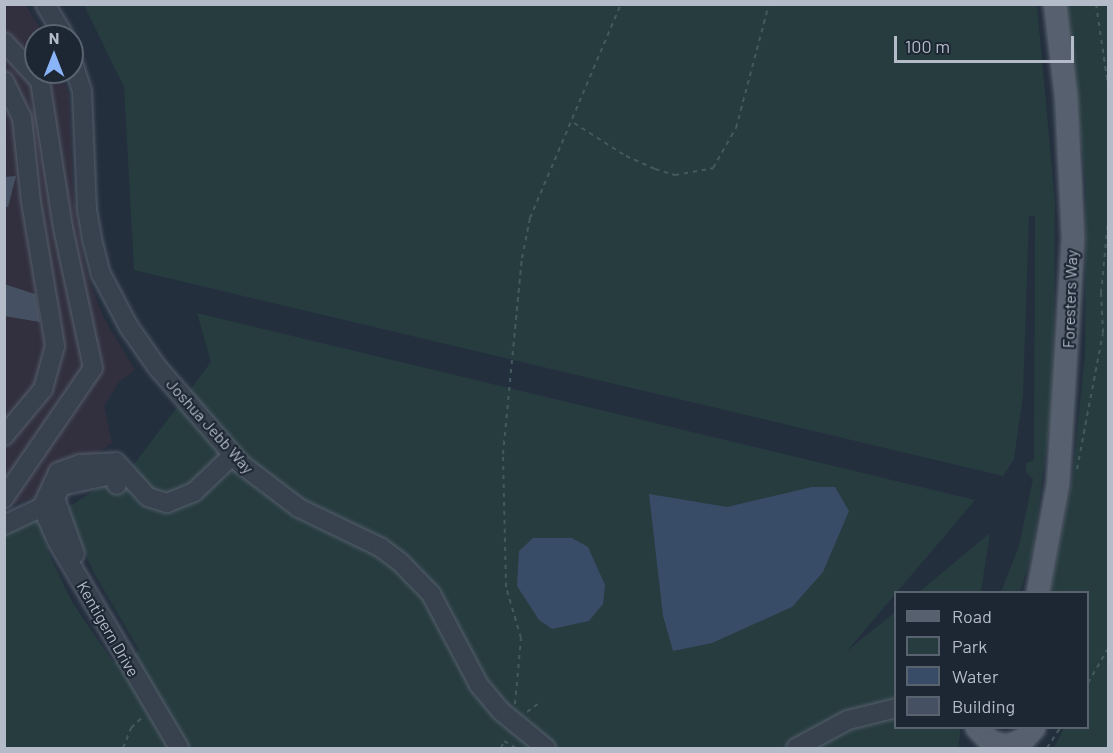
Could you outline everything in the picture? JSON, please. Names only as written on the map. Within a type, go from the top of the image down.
[{"type":"main road","name":"Foresters Way","points":[[1038,591],[1053,522],[1060,463],[1073,237],[1066,96],[1055,4]]},
{"type":"main road","points":[[982,735],[1007,746],[1027,738]]},
{"type":"lane","points":[[45,4],[57,24]]},
{"type":"lane","points":[[4,42],[40,81],[63,228],[93,368],[4,498]]},
{"type":"lane","points":[[4,81],[22,118],[31,202],[56,346],[44,389],[4,436]]},
{"type":"lane","name":"Joshua Jebb Way","points":[[80,84],[82,91],[87,210],[101,274],[129,327],[157,367],[233,455],[299,508],[380,547],[400,562],[431,594],[479,685],[506,716],[546,748]]},
{"type":"lane","points":[[4,525],[42,507],[58,472],[80,464],[116,462],[148,497],[167,503],[194,492],[233,455]]},
{"type":"lane","points":[[80,582],[80,569],[55,498],[61,486],[112,475],[117,485]]},
{"type":"lane","name":"Kentigern Drive","points":[[42,507],[80,582],[179,748]]},
{"type":"lane","points":[[796,748],[830,728],[876,711],[894,708]]},
{"type":"path","points":[[514,710],[521,638],[506,587],[502,494],[517,297],[530,218],[573,122],[621,4]]},
{"type":"path","points":[[573,122],[626,156],[655,169],[675,175],[713,168],[736,128],[769,4]]},
{"type":"path","points":[[1096,4],[1108,86]]},
{"type":"path","points":[[1075,478],[1103,333],[1101,293],[1108,222]]},
{"type":"path","points":[[1089,681],[1108,650]]},
{"type":"path","points":[[123,748],[131,728],[154,708]]},
{"type":"path","points":[[1047,748],[1059,729]]},
{"type":"path","points":[[501,748],[504,741],[516,748]]},
{"type":"shaded area","points":[[25,4],[38,24],[24,24],[24,84],[65,84],[69,95],[73,187],[86,269],[102,315],[135,370],[119,382],[104,406],[112,443],[37,496],[5,508],[4,5]]},
{"type":"green space","points":[[84,5],[1037,5],[1055,202],[1054,321],[1051,414],[1033,549],[1020,591],[1001,591],[1019,546],[1033,479],[1026,472],[1026,463],[1034,460],[1035,216],[1029,216],[1023,395],[1014,459],[1003,476],[134,270],[124,87]]},
{"type":"green space","points":[[1064,5],[1108,5],[1108,748],[1054,748],[1064,729],[1089,729],[1089,591],[1050,591],[1072,480],[1085,355],[1086,183]]},
{"type":"green space","points":[[197,313],[975,500],[898,591],[894,591],[894,596],[847,651],[894,613],[894,729],[961,729],[958,748],[5,748],[5,534],[41,516],[49,554],[72,602],[113,662],[126,662],[139,650],[94,573],[65,509],[132,467],[211,362]]},
{"type":"green space","points":[[990,533],[981,591],[920,591]]},
{"type":"water","points":[[812,487],[835,487],[849,511],[823,572],[792,607],[712,643],[673,651],[663,616],[649,494],[727,507]]},
{"type":"water","points":[[533,538],[572,538],[588,547],[605,585],[603,604],[589,621],[552,629],[539,620],[517,586],[519,551]]},
{"type":"building","points":[[16,176],[8,207],[4,206],[4,177]]},
{"type":"building","points":[[4,284],[35,294],[40,322],[4,316]]}]
